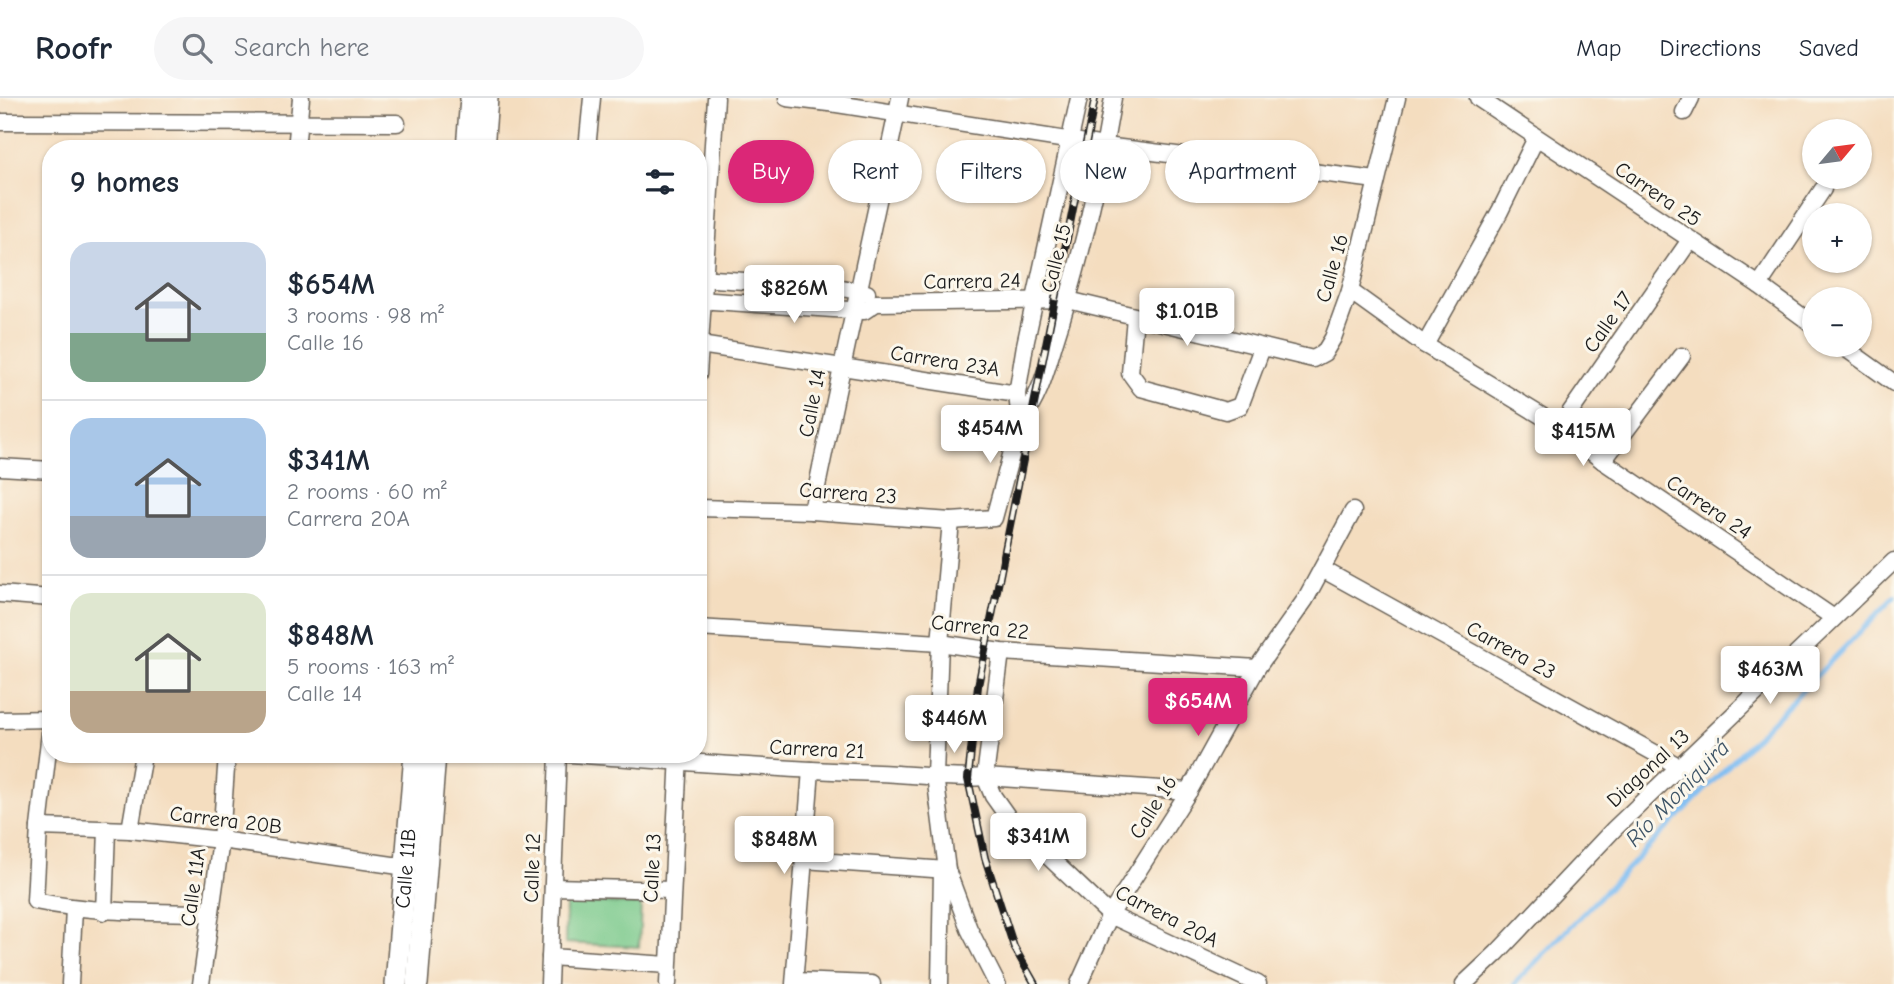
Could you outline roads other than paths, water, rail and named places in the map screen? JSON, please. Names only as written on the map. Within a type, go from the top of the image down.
[{"type":"street","points":[[297,140],[301,98]]},
{"type":"street","points":[[468,140],[471,98]]},
{"type":"street","points":[[484,140],[487,98]]},
{"type":"street","points":[[588,140],[592,98]]},
{"type":"street","points":[[707,206],[716,98]]},
{"type":"street","points":[[786,98],[899,106],[1070,140]]},
{"type":"street","name":"Calle 15","points":[[1070,140],[1079,98]]},
{"type":"street","name":"Calle 15","points":[[1106,140],[1113,98]]},
{"type":"street","name":"Calle 16","points":[[1313,359],[1324,354],[1333,338],[1350,291],[1397,98]]},
{"type":"street","name":"Carrera 25","points":[[1478,98],[1802,316]]},
{"type":"street","name":"Calle 14","points":[[812,511],[841,366],[899,106]]},
{"type":"street","points":[[0,122],[397,123]]},
{"type":"street","points":[[1426,345],[1500,211],[1536,138]]},
{"type":"street","points":[[1151,152],[1376,180]]},
{"type":"street","name":"Calle 15","points":[[994,518],[1020,422],[1017,394],[1060,186]]},
{"type":"street","points":[[1759,285],[1823,189]]},
{"type":"street","name":"Calle 15","points":[[1020,422],[1032,408],[1038,393],[1068,300],[1091,203]]},
{"type":"street","name":"Calle 17","points":[[1560,427],[1690,240]]},
{"type":"street","points":[[707,278],[837,287],[867,292],[876,303]]},
{"type":"street","name":"Carrera 24","points":[[1350,291],[1426,345],[1560,427],[1603,461],[1834,618]]},
{"type":"street","name":"Carrera 24","points":[[707,300],[864,311],[876,303],[1068,300],[1313,359]]},
{"type":"street","points":[[1135,317],[1130,373],[1133,380],[1141,388],[1226,411],[1240,406],[1262,348]]},
{"type":"street","name":"Carrera 23A","points":[[707,346],[1017,394]]},
{"type":"street","points":[[1603,461],[1682,355]]},
{"type":"street","points":[[1858,357],[1894,383]]},
{"type":"street","points":[[0,467],[42,469]]},
{"type":"street","name":"Carrera 23","points":[[707,508],[812,511],[951,521],[994,518]]},
{"type":"street","name":"Calle 16","points":[[1079,984],[1110,915],[1189,791],[1257,668],[1304,600],[1353,511]]},
{"type":"street","points":[[940,984],[945,870],[935,775],[940,643],[951,521]]},
{"type":"street","name":"Diagonal 13","points":[[1464,984],[1497,953],[1614,829],[1894,561]]},
{"type":"street","name":"Carrera 23","points":[[1322,569],[1680,767]]},
{"type":"street","points":[[0,594],[42,597]]},
{"type":"street","name":"Carrera 22","points":[[707,629],[940,643],[1002,652],[1257,668]]},
{"type":"street","points":[[985,777],[1002,652]]},
{"type":"street","points":[[0,720],[42,721]]},
{"type":"street","name":"Carrera 21","points":[[707,761],[811,770],[935,775],[968,779],[985,777],[1189,791]]},
{"type":"street","points":[[46,763],[35,901],[104,912],[210,913]]},
{"type":"street","points":[[130,830],[141,763]]},
{"type":"street","name":"Calle 11A","points":[[201,984],[220,840],[226,763]]},
{"type":"street","name":"Calle 11B","points":[[397,984],[414,763]]},
{"type":"street","name":"Calle 11B","points":[[417,984],[434,763]]},
{"type":"street","name":"Calle 12","points":[[549,984],[558,763]]},
{"type":"street","name":"Calle 13","points":[[668,984],[679,763]]},
{"type":"street","points":[[811,770],[795,982],[872,984]]},
{"type":"street","name":"Carrera 20A","points":[[985,777],[993,796],[1010,820],[1110,915],[1258,984]]},
{"type":"street","name":"Carrera 20B","points":[[39,827],[130,830],[406,867]]},
{"type":"street","points":[[104,912],[107,829]]},
{"type":"street","points":[[804,860],[945,870]]},
{"type":"street","points":[[945,870],[969,929],[997,984]]},
{"type":"street","points":[[553,887],[672,890]]},
{"type":"street","points":[[70,984],[74,909]]},
{"type":"street","name":"Diagonal 13","points":[[1483,984],[1497,953]]},
{"type":"street","points":[[550,957],[668,965]]},
{"type":"waterway","name":"Río Moniquirá","points":[[1514,984],[1894,597]]},
{"type":"railway","points":[[1035,984],[1014,947],[985,858],[968,779],[978,686],[1095,98]]}]
